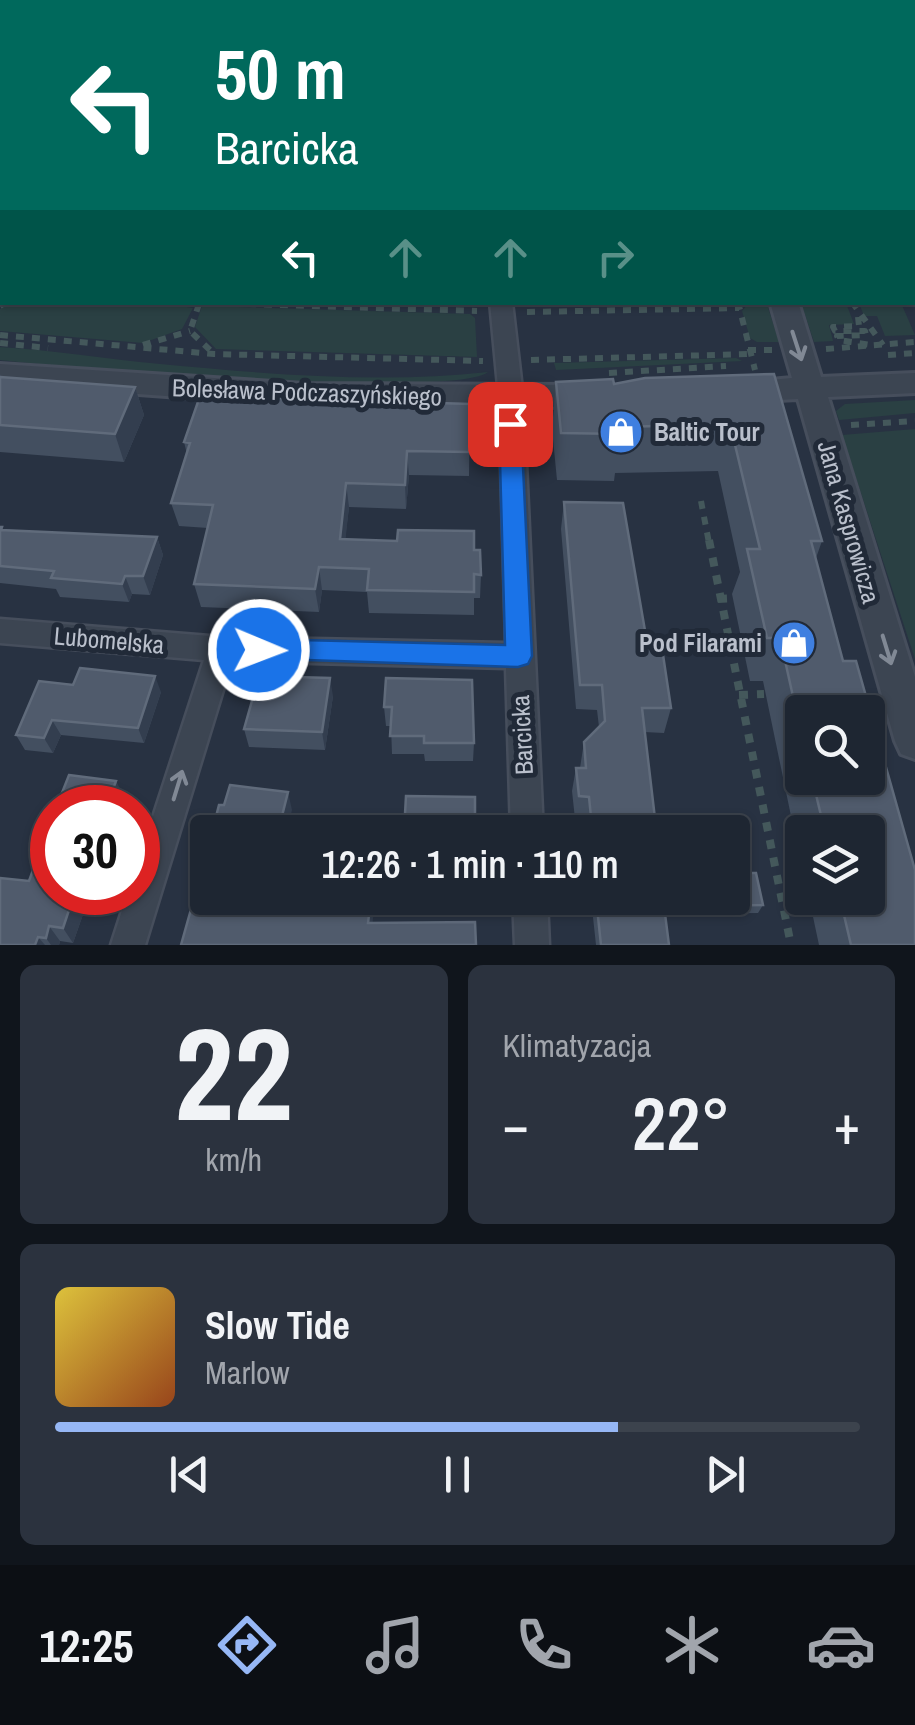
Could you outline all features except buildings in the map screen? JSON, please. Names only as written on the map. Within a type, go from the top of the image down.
[{"type":"street","name":"Jana Kasprowicza","points":[[785,305],[915,741]]},
{"type":"street","name":"Barcicka","points":[[501,309],[520,356],[511,397],[526,815]]},
{"type":"street","name":"Bolesława Podczaszyńskiego","points":[[0,374],[306,395],[621,395]]},
{"type":"street","points":[[698,393],[915,383]]},
{"type":"street","name":"Lubomelska","points":[[0,631],[222,649],[518,656]]},
{"type":"street","points":[[128,945],[222,649]]},
{"type":"street","points":[[531,915],[532,945]]},
{"type":"path","points":[[190,331],[196,305]]},
{"type":"path","points":[[380,305],[501,309],[738,305],[757,376]]},
{"type":"path","points":[[853,305],[859,326],[833,327],[835,331],[865,331],[866,335],[838,336],[839,340],[856,340],[872,346]]},
{"type":"path","points":[[501,309],[522,324]]},
{"type":"path","points":[[858,318],[875,330],[883,345]]},
{"type":"path","points":[[137,346],[190,331]]},
{"type":"path","points":[[190,331],[214,354]]},
{"type":"path","points":[[0,334],[214,354],[439,362],[520,356],[750,354]]},
{"type":"path","points":[[814,350],[915,342]]},
{"type":"path","points":[[835,426],[915,421]]},
{"type":"path","points":[[701,501],[791,945]]},
{"type":"path","points":[[718,598],[744,598]]},
{"type":"path","points":[[739,695],[764,694]]},
{"type":"green space","points":[[7,305],[193,308],[182,329],[143,343],[0,331],[0,309]]},
{"type":"green space","points":[[747,305],[767,305],[779,342],[757,342],[750,338],[742,311]]},
{"type":"green space","points":[[802,305],[847,305],[854,324],[829,325],[833,341],[814,342]]},
{"type":"green space","points":[[860,305],[902,305],[915,335],[885,336],[877,316],[864,316]]},
{"type":"green space","points":[[202,306],[470,314],[475,318],[477,357],[216,349],[195,327]]},
{"type":"green space","points":[[0,347],[200,368],[324,376],[448,376],[488,372],[460,380],[407,383],[256,379],[0,360]]},
{"type":"green space","points":[[736,358],[742,361],[556,370],[554,363]]},
{"type":"green space","points":[[915,400],[915,413],[839,420],[836,411],[845,404]]},
{"type":"green space","points":[[915,429],[915,659],[842,435]]},
{"type":"place","name":"Baltic Tour","points":[[621,432]]},
{"type":"place","name":"Pod Filarami","points":[[794,643]]},
{"type":"route","points":[[259,650],[518,656],[510,424]]}]
